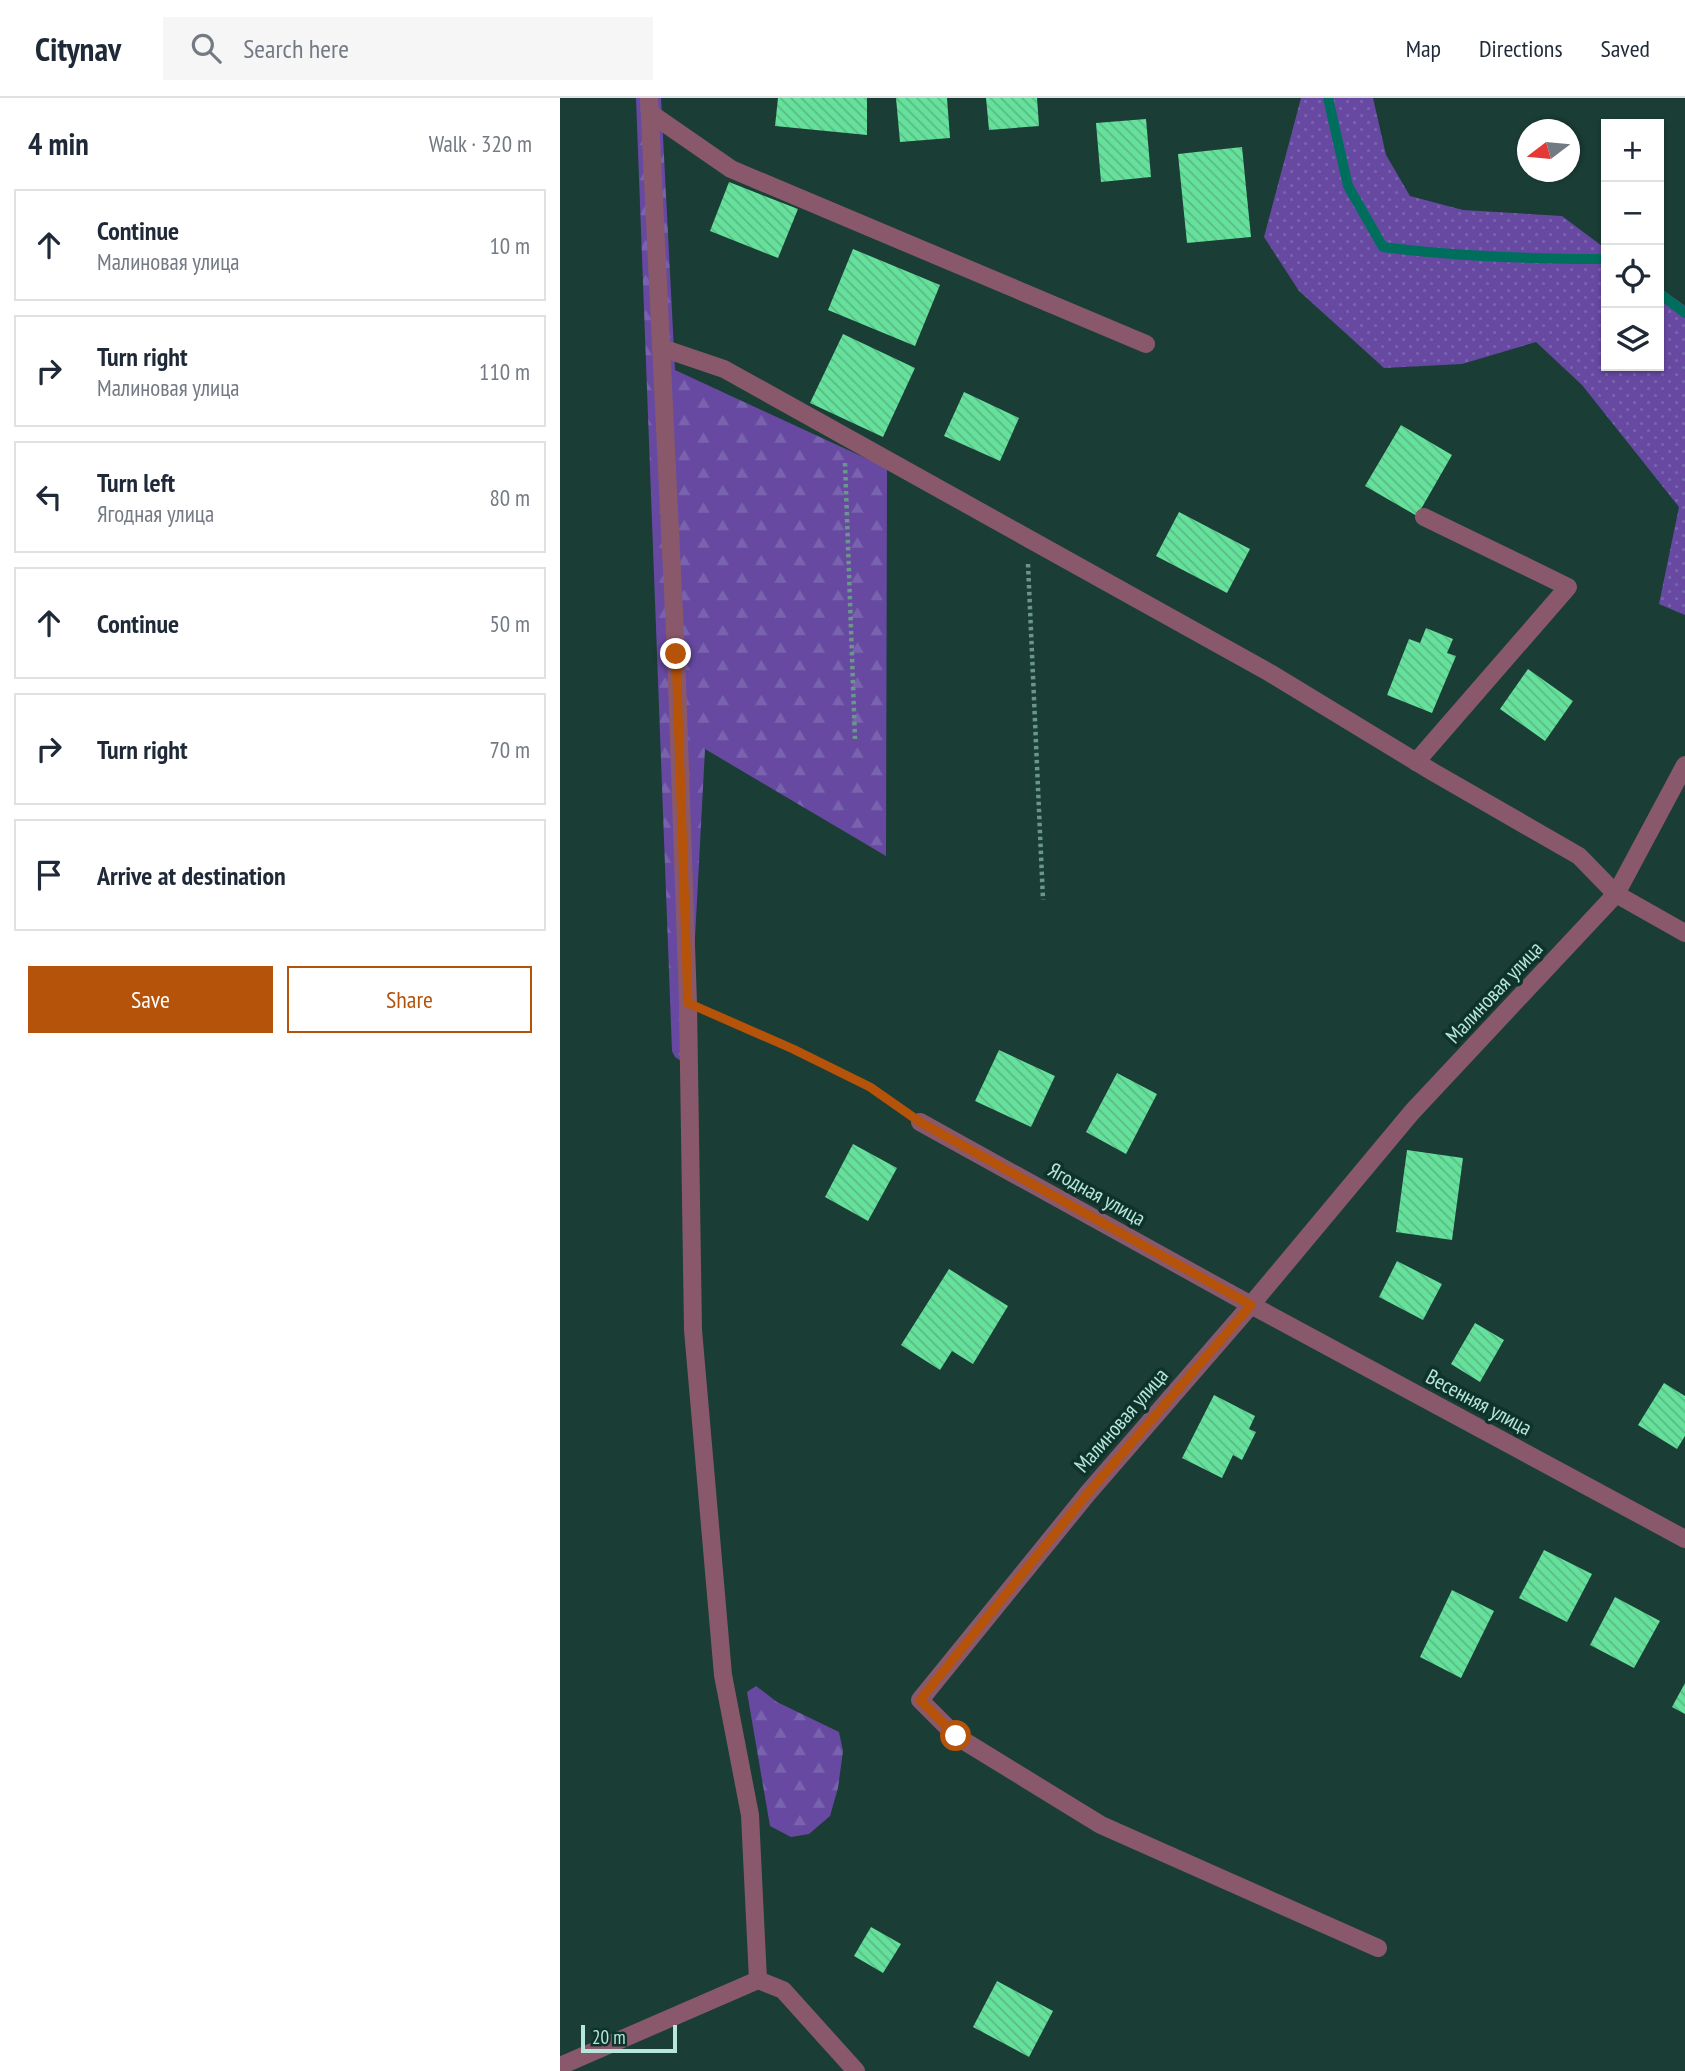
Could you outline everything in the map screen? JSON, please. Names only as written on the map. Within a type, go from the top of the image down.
[{"type":"street","points":[[650,105],[732,169],[1146,344]]},
{"type":"street","points":[[650,105],[676,640],[688,1003],[693,1330],[723,1675],[750,1815],[758,1980]]},
{"type":"street","points":[[662,348],[724,369],[844,433],[1270,673],[1416,762],[1579,856],[1616,894],[1685,933]]},
{"type":"street","points":[[1416,762],[1568,587],[1424,517]]},
{"type":"street","name":"Малиновая улица","points":[[1378,1948],[1101,1825],[956,1736],[920,1700],[1088,1493],[1251,1305],[1412,1111],[1616,894],[1685,765]]},
{"type":"street","name":"Ягодная улица","points":[[920,1122],[1251,1305]]},
{"type":"street","name":"Весенняя улица","points":[[1251,1305],[1685,1539]]},
{"type":"street","points":[[560,2066],[758,1980],[783,1990],[856,2071]]},
{"type":"path","points":[[844,433],[855,738]]},
{"type":"path","points":[[1026,536],[1043,900]]},
{"type":"path","points":[[688,1003],[793,1049],[870,1087],[920,1122]]},
{"type":"green space","points":[[636,98],[661,98],[675,370],[887,468],[886,856],[705,749],[690,1033],[681,1061],[672,1051]]},
{"type":"green space","points":[[1301,98],[1373,98],[1386,155],[1410,196],[1463,210],[1562,216],[1601,245],[1601,371],[1664,371],[1664,291],[1685,306],[1685,615],[1659,604],[1679,507],[1582,385],[1536,342],[1462,364],[1384,368],[1299,291],[1264,237]]},
{"type":"green space","points":[[756,1686],[777,1702],[839,1732],[843,1751],[838,1788],[830,1816],[809,1834],[791,1837],[770,1826],[747,1692]]},
{"type":"building","points":[[778,98],[867,98],[867,135],[775,126]]},
{"type":"building","points":[[896,98],[947,98],[950,138],[900,142]]},
{"type":"building","points":[[986,98],[1037,98],[1039,126],[989,130]]},
{"type":"building","points":[[1146,119],[1151,177],[1101,182],[1096,123]]},
{"type":"building","points":[[1242,147],[1251,237],[1187,243],[1178,154]]},
{"type":"building","points":[[729,182],[798,209],[778,258],[710,231]]},
{"type":"building","points":[[853,249],[940,285],[915,346],[828,310]]},
{"type":"building","points":[[843,334],[915,368],[883,437],[810,403]]},
{"type":"building","points":[[964,392],[1019,418],[1000,461],[944,436]]},
{"type":"building","points":[[1401,425],[1452,455],[1417,516],[1365,486]]},
{"type":"building","points":[[1179,512],[1250,549],[1227,593],[1156,556]]},
{"type":"building","points":[[1426,628],[1453,639],[1447,653],[1456,656],[1432,713],[1387,695],[1409,639],[1420,643]]},
{"type":"building","points":[[1528,669],[1573,701],[1545,741],[1500,709]]},
{"type":"building","points":[[999,1050],[1055,1076],[1031,1127],[975,1101]]},
{"type":"building","points":[[1117,1073],[1157,1094],[1126,1154],[1086,1132]]},
{"type":"building","points":[[853,1144],[897,1168],[868,1221],[825,1197]]},
{"type":"building","points":[[1407,1150],[1463,1158],[1452,1240],[1396,1232]]},
{"type":"building","points":[[1397,1261],[1442,1284],[1423,1320],[1379,1297]]},
{"type":"building","points":[[949,1269],[1008,1306],[973,1364],[952,1351],[940,1370],[901,1345]]},
{"type":"building","points":[[1475,1323],[1504,1340],[1480,1382],[1451,1364]]},
{"type":"building","points":[[1664,1383],[1685,1396],[1685,1436],[1677,1449],[1638,1425]]},
{"type":"building","points":[[1214,1395],[1255,1416],[1249,1429],[1256,1432],[1242,1460],[1233,1455],[1222,1478],[1182,1458]]},
{"type":"building","points":[[1544,1550],[1592,1574],[1567,1622],[1519,1598]]},
{"type":"building","points":[[1452,1590],[1494,1611],[1461,1678],[1420,1657]]},
{"type":"building","points":[[1615,1597],[1660,1621],[1634,1668],[1590,1645]]},
{"type":"building","points":[[1685,1683],[1685,1714],[1672,1707]]},
{"type":"building","points":[[871,1927],[901,1944],[883,1973],[854,1956]]},
{"type":"building","points":[[997,1981],[1053,2011],[1029,2057],[973,2027]]},
{"type":"waterway","points":[[1328,98],[1348,186],[1383,247],[1494,257],[1601,259]]},
{"type":"waterway","points":[[1664,297],[1685,313]]},
{"type":"route","points":[[676,654],[688,1003],[793,1049],[870,1087],[920,1122],[1251,1305],[1088,1493],[920,1700],[956,1736]]}]
